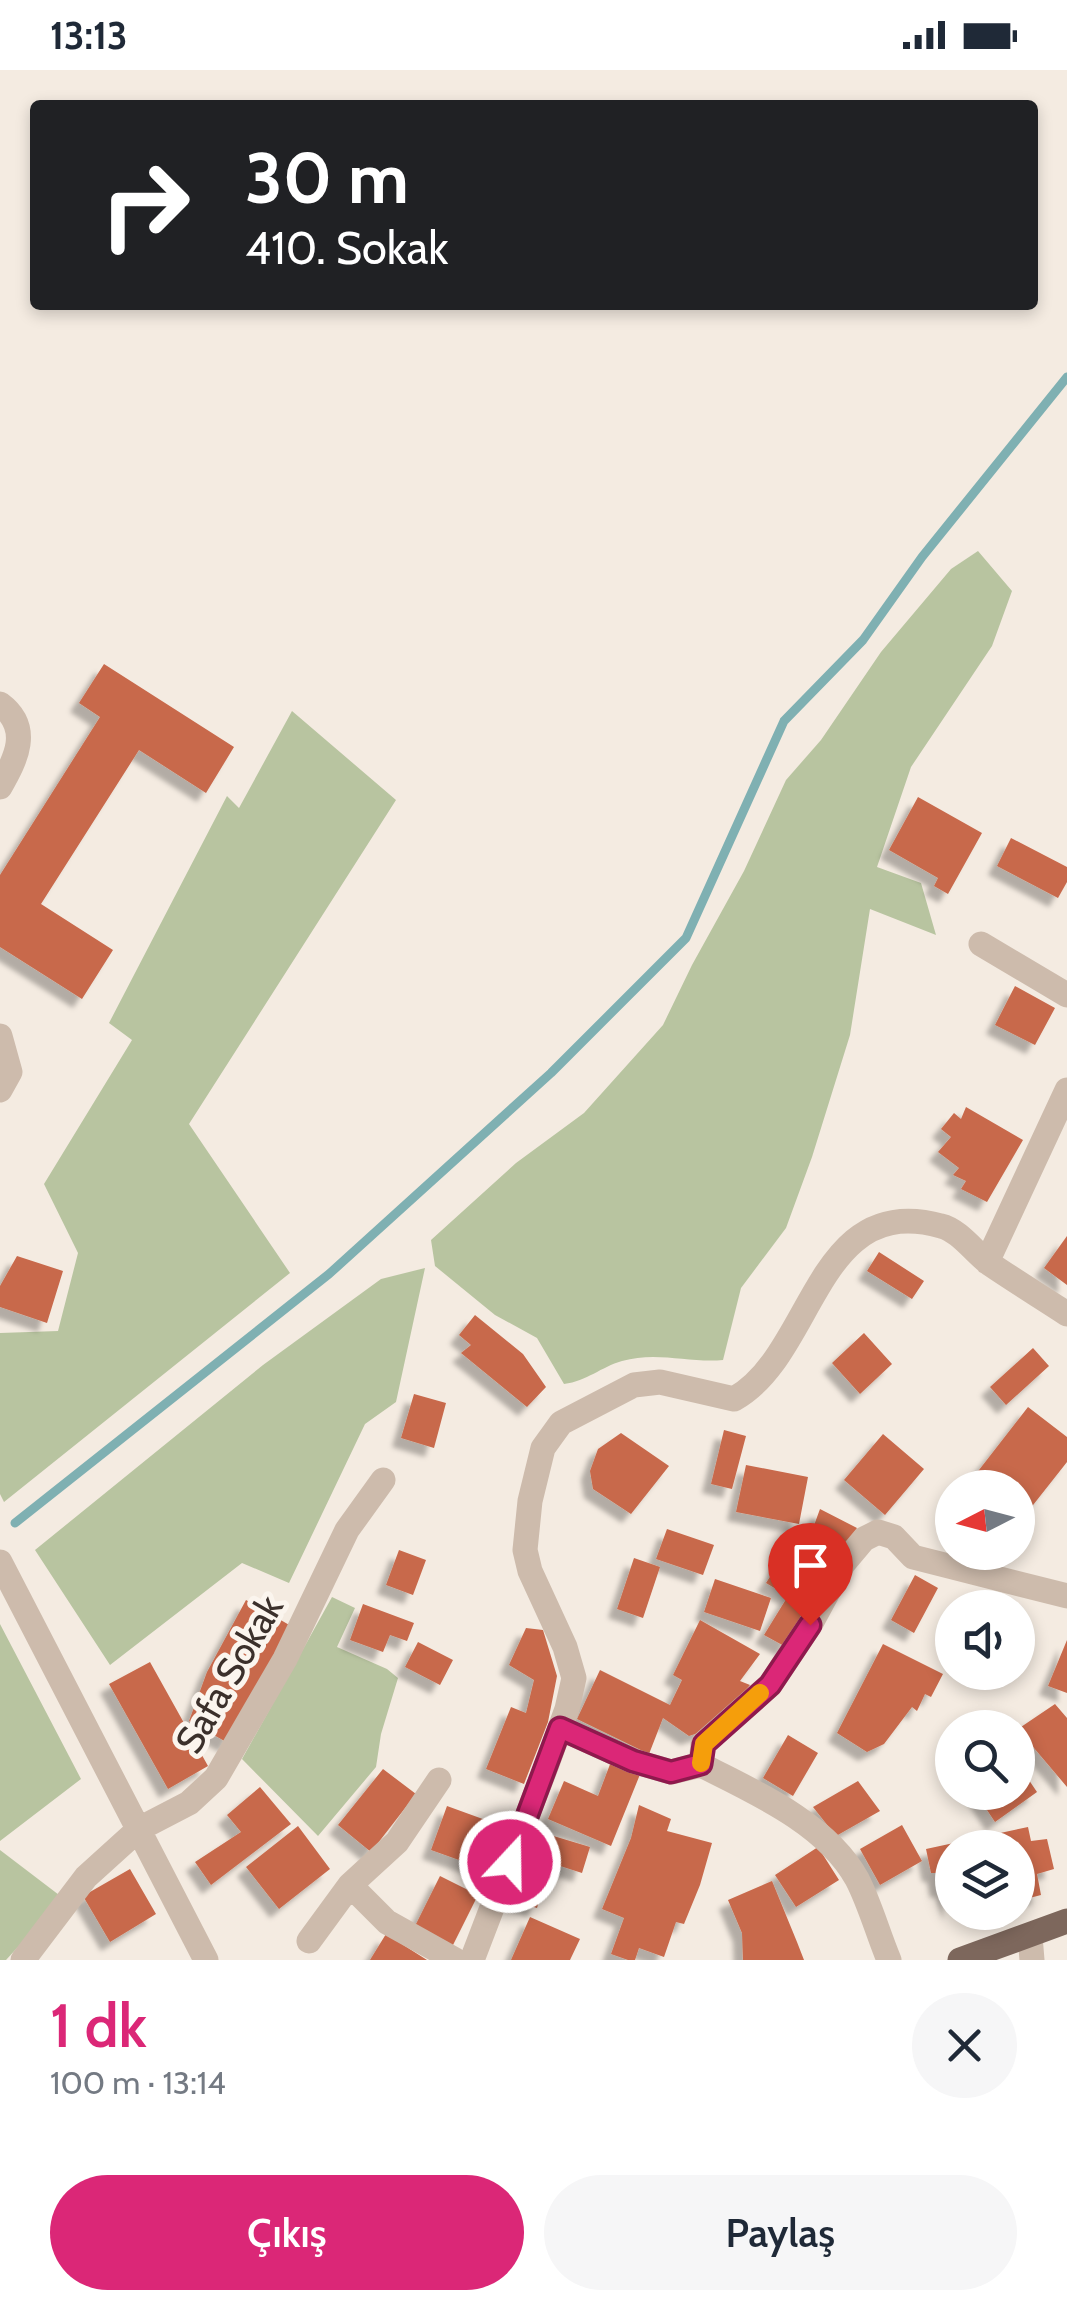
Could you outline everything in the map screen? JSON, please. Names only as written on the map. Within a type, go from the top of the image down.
[{"type":"main road","points":[[960,1960],[1031,1948],[1067,1921]]},
{"type":"street","points":[[0,704],[10,712],[19,731],[19,755],[0,787]]},
{"type":"street","points":[[981,944],[1067,995]]},
{"type":"street","points":[[0,1036],[10,1072],[0,1090]]},
{"type":"street","points":[[987,1262],[1067,1090]]},
{"type":"street","points":[[472,1960],[560,1728],[574,1678],[565,1647],[530,1571],[526,1550],[530,1501],[543,1448],[562,1423],[634,1385],[660,1382],[734,1400],[751,1390],[787,1340],[830,1265],[856,1238],[888,1224],[945,1226],[987,1262],[1067,1314]]},
{"type":"street","name":"Safa Sokak","points":[[23,1960],[86,1877],[139,1829],[189,1803],[216,1778],[285,1659],[347,1530],[383,1480]]},
{"type":"street","points":[[701,1764],[704,1744],[770,1685],[810,1625],[843,1564],[864,1539],[878,1532],[894,1537],[913,1558],[1067,1596]]},
{"type":"street","points":[[0,1562],[206,1960]]},
{"type":"street","points":[[560,1728],[633,1761],[671,1772],[701,1764],[763,1796],[819,1832],[856,1878],[889,1960]]},
{"type":"street","points":[[309,1941],[350,1885],[397,1842],[439,1780]]},
{"type":"street","points":[[350,1885],[388,1922],[455,1960]]},
{"type":"green space","points":[[978,551],[1012,591],[992,646],[911,767],[877,867],[921,883],[936,935],[870,909],[850,1035],[812,1157],[786,1228],[741,1288],[723,1360],[635,1358],[564,1384],[537,1338],[495,1315],[435,1266],[431,1240],[516,1163],[584,1113],[663,1025],[744,871],[786,780],[821,740],[881,652],[951,569]]},
{"type":"green space","points":[[292,711],[396,800],[189,1124],[290,1273],[4,1502],[0,1494],[0,1333],[58,1331],[78,1253],[44,1184],[132,1040],[109,1023],[227,796],[239,808]]},
{"type":"green space","points":[[425,1268],[396,1402],[365,1424],[289,1583],[242,1563],[110,1665],[35,1550],[263,1365],[381,1279]]},
{"type":"green space","points":[[332,1597],[355,1608],[337,1647],[387,1669],[398,1678],[381,1734],[376,1767],[318,1836],[242,1759]]},
{"type":"green space","points":[[0,1624],[81,1779],[0,1841]]},
{"type":"green space","points":[[0,1850],[63,1898],[6,1960],[0,1960]]},
{"type":"building","points":[[104,664],[234,747],[206,793],[139,750],[41,904],[113,950],[82,999],[0,947],[0,875],[100,717],[79,703]]},
{"type":"building","points":[[918,797],[982,833],[948,894],[934,886],[938,878],[889,850]]},
{"type":"building","points":[[1011,838],[1067,867],[1067,882],[1058,898],[997,866]]},
{"type":"building","points":[[1015,986],[1055,1008],[1035,1045],[995,1025]]},
{"type":"building","points":[[966,1107],[1023,1140],[987,1202],[961,1189],[966,1181],[953,1175],[959,1168],[938,1152],[951,1137],[941,1129],[954,1113],[961,1119]]},
{"type":"building","points":[[1067,1236],[1067,1285],[1044,1268]]},
{"type":"building","points":[[879,1252],[924,1281],[912,1299],[867,1271]]},
{"type":"building","points":[[17,1256],[63,1271],[47,1323],[0,1307],[0,1286]]},
{"type":"building","points":[[475,1315],[523,1354],[546,1387],[527,1407],[461,1353],[471,1345],[459,1335]]},
{"type":"building","points":[[864,1333],[892,1364],[860,1394],[832,1363]]},
{"type":"building","points":[[1033,1348],[1049,1366],[1006,1405],[990,1387]]},
{"type":"building","points":[[414,1394],[446,1403],[434,1448],[401,1438]]},
{"type":"building","points":[[1028,1407],[1067,1437],[1067,1462],[1035,1503],[1035,1470],[979,1470]]},
{"type":"building","points":[[724,1430],[746,1436],[732,1489],[711,1484]]},
{"type":"building","points":[[621,1433],[669,1466],[631,1514],[593,1489],[590,1471],[598,1449]]},
{"type":"building","points":[[883,1434],[924,1469],[885,1515],[844,1480]]},
{"type":"building","points":[[746,1465],[808,1477],[799,1524],[736,1512]]},
{"type":"building","points":[[820,1509],[857,1528],[841,1552],[809,1539]]},
{"type":"building","points":[[667,1529],[714,1545],[703,1575],[656,1559]]},
{"type":"building","points":[[803,1546],[833,1561],[786,1647],[764,1635],[788,1596],[766,1583],[782,1558],[792,1559]]},
{"type":"building","points":[[399,1550],[426,1560],[413,1595],[386,1585]]},
{"type":"building","points":[[634,1558],[660,1567],[643,1618],[617,1609]]},
{"type":"building","points":[[915,1575],[938,1588],[914,1633],[891,1620]]},
{"type":"building","points":[[715,1579],[771,1598],[760,1631],[704,1612]]},
{"type":"building","points":[[246,1600],[291,1626],[228,1743],[189,1721],[207,1672]]},
{"type":"building","points":[[363,1604],[414,1623],[407,1641],[390,1635],[383,1652],[350,1640]]},
{"type":"building","points":[[700,1620],[760,1654],[740,1681],[750,1685],[704,1731],[689,1736],[663,1718],[649,1754],[577,1719],[600,1670],[670,1705],[682,1680],[673,1675]]},
{"type":"building","points":[[526,1628],[543,1630],[557,1676],[548,1722],[524,1784],[486,1769],[511,1707],[526,1713],[534,1680],[509,1665]]},
{"type":"building","points":[[1067,1640],[1067,1693],[1048,1686]]},
{"type":"building","points":[[418,1642],[453,1660],[440,1685],[405,1667]]},
{"type":"building","points":[[883,1644],[935,1670],[931,1697],[925,1694],[917,1711],[912,1707],[884,1744],[867,1752],[837,1733]]},
{"type":"building","points":[[150,1662],[208,1766],[168,1789],[109,1684]]},
{"type":"building","points":[[1055,1704],[1067,1718],[1067,1787],[1035,1749],[1035,1718]]},
{"type":"building","points":[[788,1735],[818,1753],[793,1796],[763,1778]]},
{"type":"building","points":[[612,1759],[641,1772],[611,1846],[548,1819],[564,1781],[598,1796]]},
{"type":"building","points":[[383,1769],[416,1794],[371,1852],[338,1825]]},
{"type":"building","points":[[858,1781],[880,1811],[836,1836],[813,1807]]},
{"type":"building","points":[[260,1787],[291,1824],[211,1885],[195,1862],[241,1832],[227,1815]]},
{"type":"building","points":[[639,1805],[671,1819],[667,1831],[712,1843],[684,1924],[676,1922],[664,1957],[639,1948],[635,1960],[628,1960],[611,1954],[624,1918],[602,1909],[631,1838]]},
{"type":"building","points":[[447,1806],[502,1826],[487,1870],[431,1850]]},
{"type":"building","points":[[987,1810],[1012,1810],[995,1822]]},
{"type":"building","points":[[902,1825],[922,1861],[880,1885],[860,1849]]},
{"type":"building","points":[[298,1826],[330,1869],[279,1909],[246,1867]]},
{"type":"building","points":[[537,1831],[590,1847],[582,1873],[551,1863],[537,1908],[515,1901]]},
{"type":"building","points":[[1047,1839],[1054,1869],[1037,1874],[1041,1895],[1035,1897],[1035,1840]]},
{"type":"building","points":[[818,1847],[839,1880],[796,1907],[775,1875]]},
{"type":"building","points":[[935,1847],[935,1873],[931,1873],[926,1849]]},
{"type":"building","points":[[130,1869],[156,1914],[110,1942],[83,1896]]},
{"type":"building","points":[[440,1876],[478,1895],[452,1947],[414,1928]]},
{"type":"building","points":[[772,1881],[804,1960],[743,1960],[742,1933],[728,1900]]},
{"type":"building","points":[[530,1917],[580,1939],[570,1960],[511,1960]]},
{"type":"building","points":[[386,1934],[427,1960],[370,1960]]},
{"type":"waterway","points":[[15,1523],[329,1274],[551,1073],[686,938],[784,721],[863,640],[922,557],[1067,377]]},
{"type":"slow traffic","points":[[701,1763],[704,1744],[760,1693]]},
{"type":"route","points":[[510,1862],[560,1728],[633,1761],[671,1772],[701,1764],[704,1744],[770,1685],[810,1625]]}]
